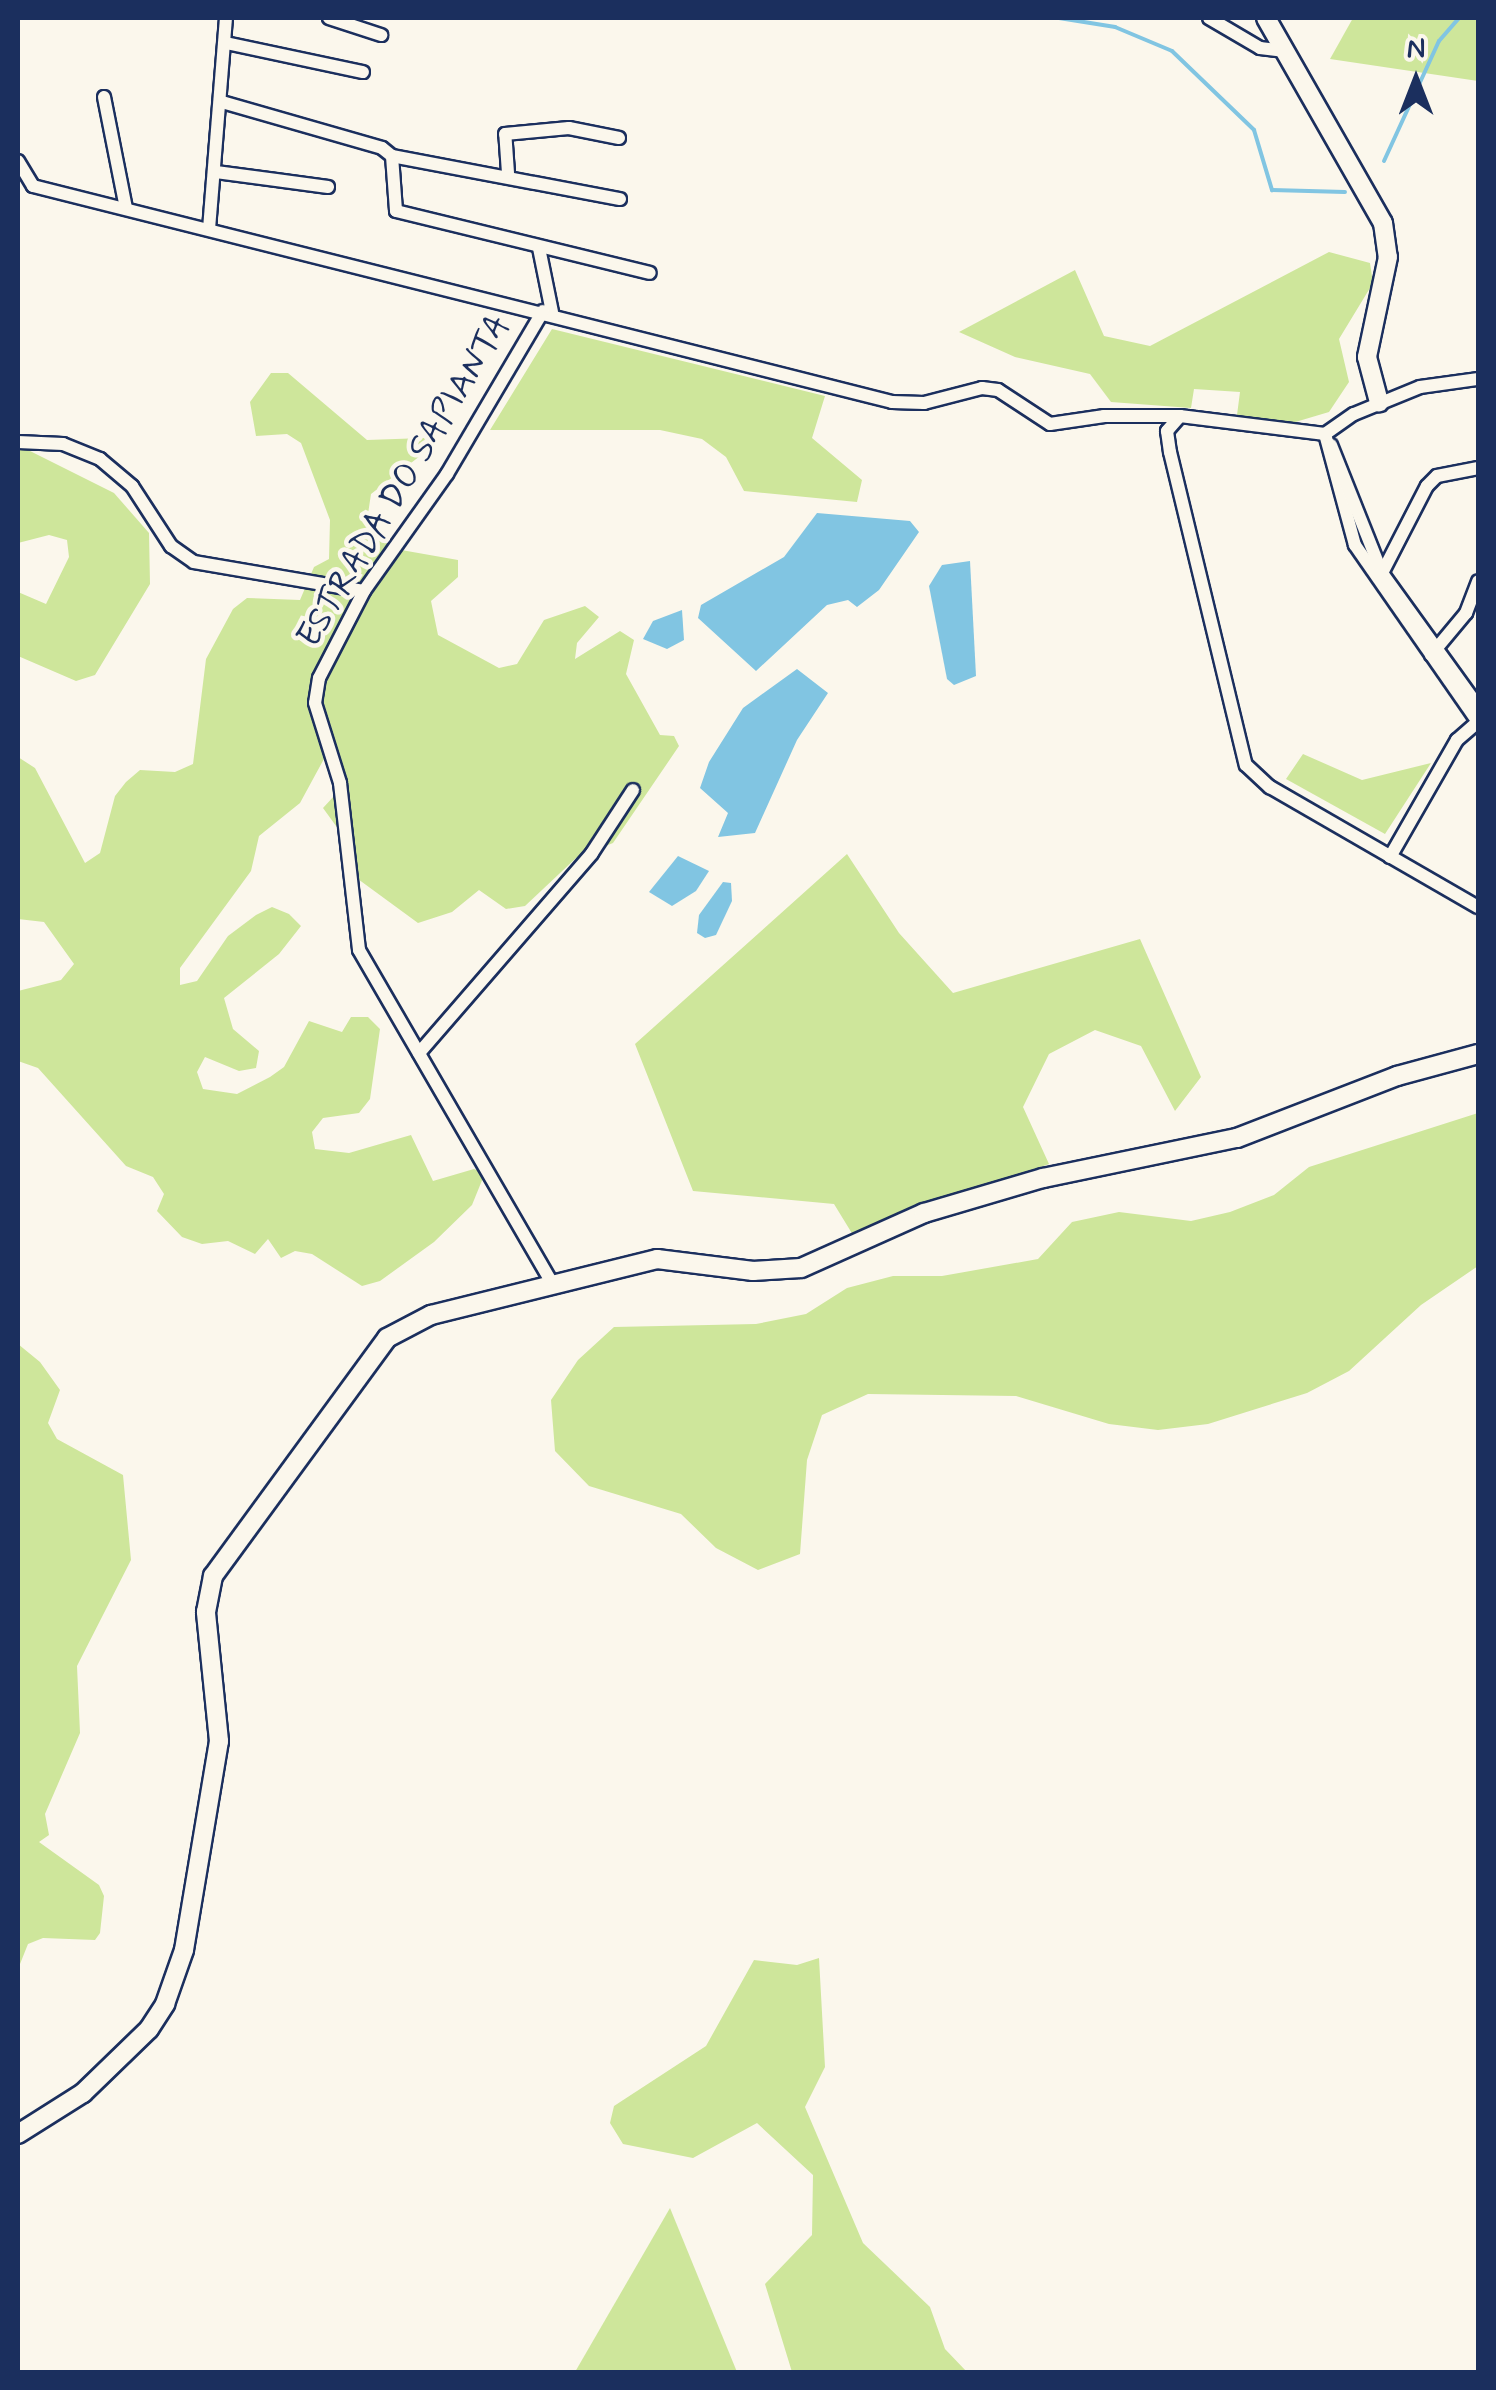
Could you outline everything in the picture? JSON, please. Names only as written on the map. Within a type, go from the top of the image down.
[{"type":"main road","points":[[1271,21],[1283,51],[1382,223],[1388,256],[1366,357],[1379,402]]},
{"type":"main road","points":[[18,2134],[83,2094],[149,2029],[170,1995],[184,1950],[219,1741],[206,1612],[213,1576],[387,1338],[431,1314],[657,1259],[752,1270],[801,1268],[924,1214],[1072,1170],[1222,1142],[1396,1076],[1478,1054]]},
{"type":"street","points":[[209,230],[226,18]]},
{"type":"street","points":[[329,18],[381,35]]},
{"type":"street","points":[[1209,18],[1260,48],[1283,51]]},
{"type":"street","points":[[226,44],[364,72]]},
{"type":"street","points":[[104,97],[126,208]]},
{"type":"street","points":[[222,102],[349,134],[392,156],[508,173],[620,199]]},
{"type":"street","points":[[508,173],[506,134],[569,128],[619,138]]},
{"type":"street","points":[[392,156],[396,211],[650,272]]},
{"type":"street","name":"ESTRADA DO SAPIANTA","points":[[18,161],[29,185],[669,342],[892,402],[924,403],[982,388],[1018,401],[1050,424],[1104,416],[1180,416],[1325,434]]},
{"type":"street","points":[[216,172],[328,187]]},
{"type":"street","points":[[539,248],[548,312]]},
{"type":"street","name":"ESTRADA DO SAPIANTA","points":[[548,312],[447,474],[364,591],[319,678],[316,703],[340,783],[352,929],[553,1284]]},
{"type":"street","points":[[1390,857],[1457,740],[1478,722],[1379,578],[1344,518],[1325,434],[1379,402],[1420,387],[1478,379]]},
{"type":"street","points":[[1180,416],[1167,432],[1170,452],[1246,765],[1270,787],[1478,907]]},
{"type":"street","points":[[18,442],[63,444],[100,459],[132,486],[171,546],[194,562],[364,591]]},
{"type":"street","points":[[1379,578],[1426,486],[1438,476],[1478,468]]},
{"type":"street","points":[[1433,653],[1466,613],[1478,581]]},
{"type":"street","points":[[1433,653],[1478,706]]},
{"type":"street","points":[[419,1053],[592,853],[633,790]]},
{"type":"green space","points":[[1353,18],[1478,18],[1478,81],[1330,59]]},
{"type":"green space","points":[[1329,252],[1370,263],[1373,283],[1339,339],[1349,382],[1329,412],[1292,423],[1237,415],[1240,392],[1194,389],[1191,408],[1111,402],[1090,374],[1015,357],[959,332],[1075,270],[1104,336],[1150,346]]},
{"type":"green space","points":[[552,329],[825,396],[812,438],[862,480],[857,502],[744,491],[726,457],[702,439],[660,430],[490,430]]},
{"type":"green space","points":[[271,373],[288,373],[367,440],[424,438],[429,449],[371,494],[368,514],[390,548],[458,560],[458,577],[431,601],[438,635],[499,668],[517,664],[544,620],[585,606],[599,617],[577,643],[575,659],[620,631],[634,640],[626,674],[660,735],[674,736],[679,746],[613,843],[576,858],[525,906],[506,909],[479,890],[452,912],[418,923],[347,871],[344,837],[323,808],[346,783],[340,766],[325,757],[300,803],[259,836],[251,871],[180,968],[180,985],[197,981],[228,936],[256,915],[272,907],[289,914],[301,926],[279,954],[224,998],[233,1029],[259,1051],[256,1068],[239,1071],[205,1057],[197,1072],[203,1089],[237,1094],[270,1077],[284,1067],[309,1021],[342,1032],[351,1017],[368,1017],[380,1029],[370,1099],[359,1113],[323,1118],[312,1132],[315,1149],[349,1153],[411,1135],[433,1181],[474,1169],[485,1173],[472,1205],[434,1242],[380,1281],[362,1286],[312,1254],[295,1251],[281,1258],[268,1239],[255,1254],[228,1241],[202,1244],[182,1237],[157,1211],[164,1194],[153,1177],[126,1166],[38,1068],[18,1061],[18,991],[61,980],[74,964],[44,922],[18,919],[18,757],[35,768],[85,863],[100,853],[115,796],[126,782],[140,770],[175,772],[193,764],[206,659],[233,609],[247,598],[300,600],[314,567],[329,559],[330,520],[301,443],[287,434],[256,436],[250,402]]},
{"type":"green space","points":[[18,445],[114,493],[149,533],[150,584],[95,675],[76,681],[18,656],[18,592],[46,604],[69,557],[67,540],[49,535],[18,543]]},
{"type":"green space","points":[[1303,754],[1362,780],[1431,763],[1385,834],[1286,779]]},
{"type":"green space","points":[[847,854],[899,933],[953,993],[1140,939],[1201,1077],[1175,1111],[1141,1046],[1095,1030],[1049,1054],[1023,1107],[1049,1164],[853,1235],[834,1204],[693,1191],[635,1044]]},
{"type":"green space","points":[[1478,1113],[1478,1266],[1421,1305],[1349,1371],[1307,1393],[1208,1424],[1158,1430],[1109,1424],[1016,1396],[868,1394],[822,1415],[807,1460],[800,1554],[758,1570],[716,1548],[681,1514],[589,1486],[555,1451],[551,1400],[578,1360],[614,1327],[756,1324],[806,1314],[847,1288],[893,1276],[942,1276],[1038,1259],[1072,1222],[1119,1212],[1191,1221],[1230,1212],[1274,1195],[1309,1167]]},
{"type":"green space","points":[[18,1344],[40,1362],[60,1390],[48,1423],[57,1439],[123,1475],[131,1560],[77,1666],[80,1733],[45,1814],[49,1835],[39,1842],[99,1885],[104,1896],[100,1933],[95,1940],[43,1938],[28,1944],[18,1969]]},
{"type":"green space","points":[[819,1958],[825,2067],[805,2107],[863,2243],[930,2307],[945,2349],[967,2372],[792,2372],[765,2284],[812,2235],[813,2175],[757,2123],[693,2158],[623,2144],[610,2123],[614,2106],[706,2046],[754,1960],[797,1965]]},
{"type":"green space","points":[[670,2208],[737,2372],[575,2372]]},
{"type":"water","points":[[817,513],[910,521],[919,532],[879,590],[857,607],[848,600],[827,605],[756,671],[698,618],[701,605],[784,557]]},
{"type":"water","points":[[970,561],[976,676],[954,685],[947,679],[929,586],[942,565]]},
{"type":"water","points":[[682,610],[684,640],[667,649],[643,639],[653,621]]},
{"type":"water","points":[[797,669],[828,693],[797,740],[755,833],[718,837],[728,813],[700,788],[709,762],[743,708]]},
{"type":"water","points":[[678,856],[709,871],[696,891],[672,906],[649,892]]},
{"type":"water","points":[[723,882],[731,883],[732,901],[716,935],[705,938],[697,933],[699,915]]},
{"type":"waterway","points":[[1059,18],[1115,27],[1172,51],[1254,130],[1272,190],[1345,192]]},
{"type":"waterway","points":[[1384,161],[1439,41],[1459,18]]}]
